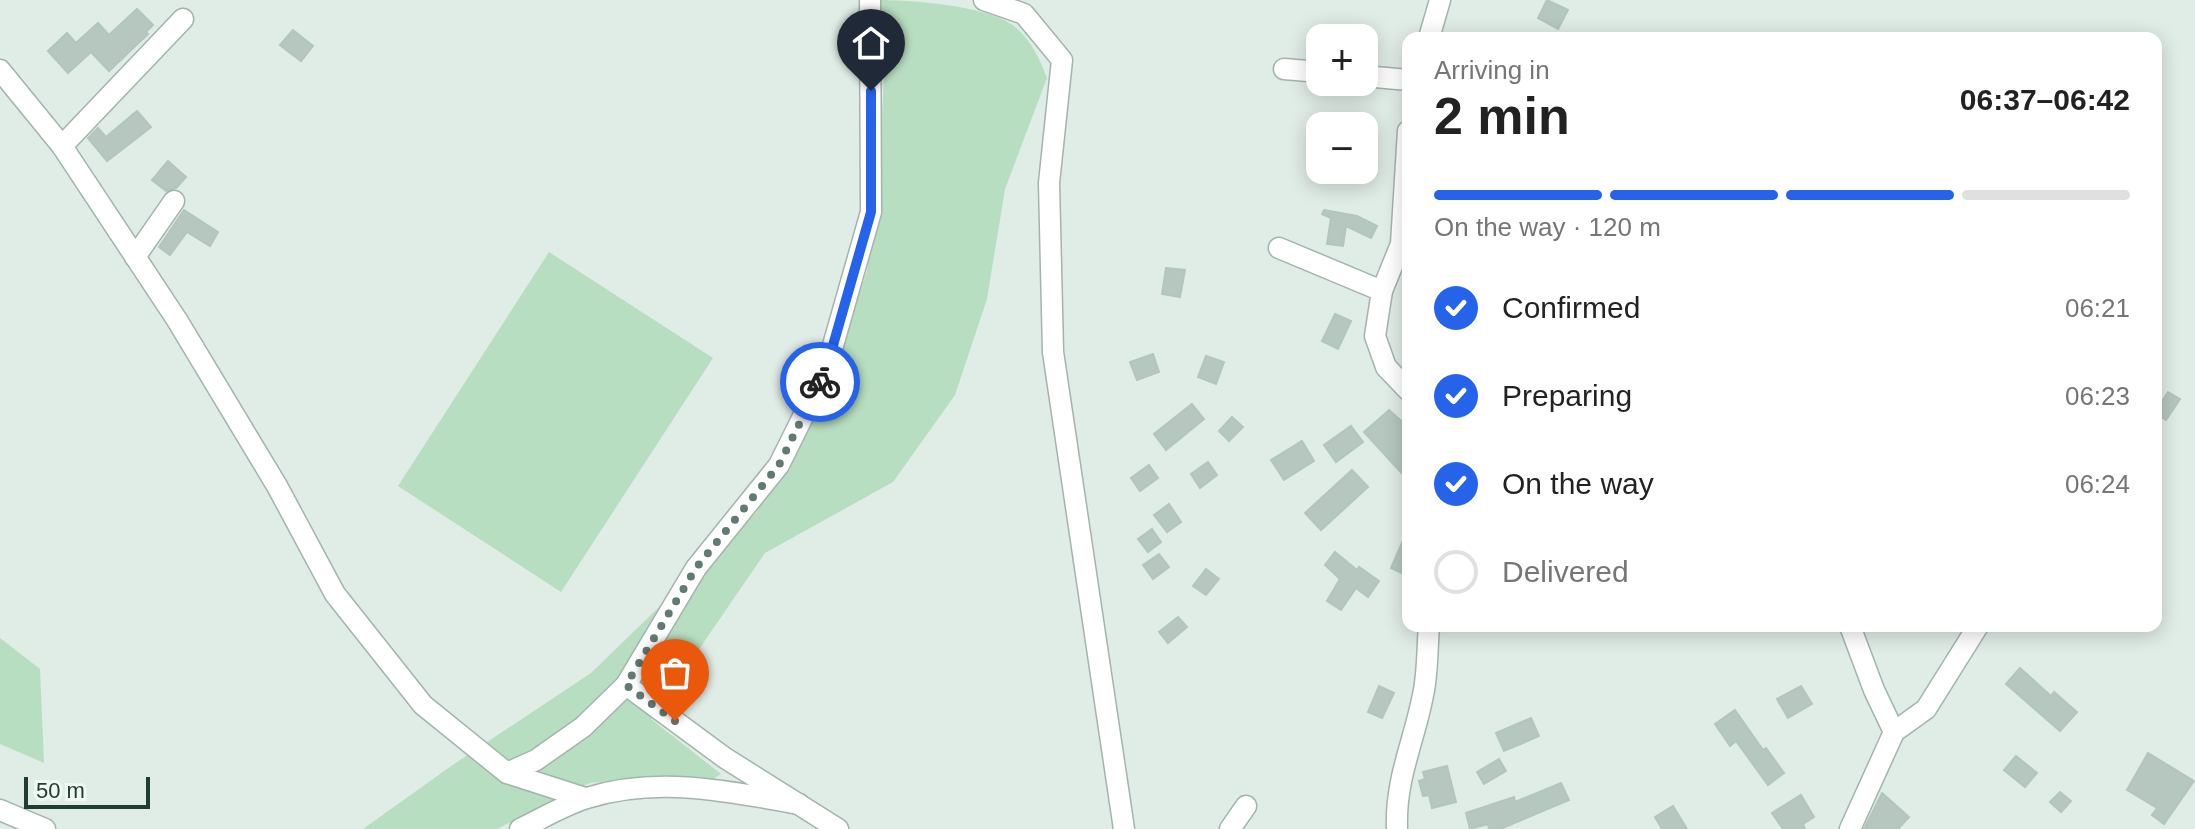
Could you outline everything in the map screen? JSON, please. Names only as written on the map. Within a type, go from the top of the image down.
[{"type":"street","points":[[507,773],[536,760],[583,727],[626,685],[696,568],[779,465],[826,370],[871,212],[870,0]]},
{"type":"street","points":[[984,0],[1024,14],[1062,60],[1049,183],[1053,352],[1124,829]]},
{"type":"street","points":[[1431,32],[1440,0]]},
{"type":"street","points":[[62,146],[183,19]]},
{"type":"street","points":[[1284,69],[1306,71]]},
{"type":"street","points":[[0,70],[62,146],[177,320],[277,486],[335,594],[423,705],[507,773],[585,798]]},
{"type":"street","points":[[1378,77],[1402,79]]},
{"type":"street","points":[[135,257],[174,201]]},
{"type":"street","points":[[1402,228],[1401,244],[1382,291],[1375,336],[1386,367],[1402,384]]},
{"type":"street","points":[[1279,248],[1382,291]]},
{"type":"street","points":[[1397,829],[1396,808],[1401,771],[1423,694],[1428,632]]},
{"type":"street","points":[[1852,632],[1894,732]]},
{"type":"street","points":[[1850,829],[1894,732],[1926,709],[1974,632]]},
{"type":"street","points":[[626,685],[725,758],[838,829]]},
{"type":"street","points":[[520,829],[585,798],[640,786],[717,789],[799,804]]},
{"type":"street","points":[[1230,829],[1246,806]]},
{"type":"street","points":[[0,810],[45,829]]},
{"type":"green space","points":[[880,0],[950,6],[1002,19],[1020,31],[1030,43],[1047,78],[1005,189],[987,299],[955,395],[893,482],[765,553],[651,719],[721,774],[708,782],[648,777],[590,783],[497,829],[363,829],[591,673],[756,513],[829,386],[867,271],[879,171],[886,38]]},
{"type":"green space","points":[[549,252],[713,358],[561,592],[398,486]]},
{"type":"green space","points":[[0,638],[40,669],[44,763],[0,744]]},
{"type":"building","points":[[1547,0],[1568,10],[1558,29],[1538,18]]},
{"type":"building","points":[[137,9],[153,25],[146,32],[148,34],[109,71],[91,52],[68,73],[48,51],[67,33],[76,43],[98,23],[109,35]]},
{"type":"building","points":[[293,30],[313,46],[301,61],[280,45]]},
{"type":"building","points":[[137,111],[151,127],[107,161],[88,138],[98,128],[106,137]]},
{"type":"building","points":[[168,161],[186,177],[176,188],[166,191],[152,180]]},
{"type":"building","points":[[184,210],[218,232],[210,246],[187,232],[170,255],[159,247]]},
{"type":"building","points":[[1324,210],[1357,216],[1377,226],[1371,238],[1346,226],[1343,246],[1327,244],[1331,218],[1322,214]]},
{"type":"building","points":[[1166,268],[1185,270],[1180,297],[1162,294]]},
{"type":"building","points":[[1335,314],[1351,321],[1338,349],[1322,341]]},
{"type":"building","points":[[1153,354],[1159,372],[1137,380],[1130,362]]},
{"type":"building","points":[[1206,356],[1224,362],[1216,384],[1198,377]]},
{"type":"building","points":[[2168,392],[2180,399],[2166,420],[2162,418],[2162,402]]},
{"type":"building","points":[[1192,404],[1204,419],[1166,450],[1154,434]]},
{"type":"building","points":[[1389,410],[1402,422],[1402,473],[1364,432]]},
{"type":"building","points":[[1232,417],[1243,427],[1229,441],[1219,431]]},
{"type":"building","points":[[1351,426],[1363,442],[1336,462],[1324,445]]},
{"type":"building","points":[[1302,441],[1314,461],[1284,480],[1271,460]]},
{"type":"building","points":[[1208,462],[1217,475],[1200,488],[1191,474]]},
{"type":"building","points":[[1149,465],[1158,478],[1140,491],[1131,478]]},
{"type":"building","points":[[1352,470],[1368,487],[1321,530],[1305,513]]},
{"type":"building","points":[[1169,504],[1181,522],[1167,532],[1154,515]]},
{"type":"building","points":[[1152,529],[1161,542],[1148,552],[1138,539]]},
{"type":"building","points":[[1402,543],[1402,573],[1391,568]]},
{"type":"building","points":[[1335,552],[1357,570],[1359,567],[1379,581],[1368,597],[1356,588],[1341,610],[1327,601],[1340,579],[1325,565]]},
{"type":"building","points":[[1159,554],[1169,567],[1153,579],[1143,565]]},
{"type":"building","points":[[1206,569],[1219,579],[1206,595],[1193,586]]},
{"type":"building","points":[[1178,617],[1187,627],[1168,643],[1159,632]]},
{"type":"building","points":[[2020,668],[2051,696],[2054,692],[2077,712],[2060,731],[2006,684]]},
{"type":"building","points":[[1379,686],[1394,693],[1382,718],[1368,712]]},
{"type":"building","points":[[1801,686],[1812,704],[1788,718],[1777,699]]},
{"type":"building","points":[[1735,710],[1763,750],[1766,748],[1784,773],[1768,785],[1736,741],[1730,746],[1715,724]]},
{"type":"building","points":[[1531,718],[1539,736],[1504,751],[1496,733]]},
{"type":"building","points":[[2148,753],[2194,781],[2164,824],[2152,815],[2157,808],[2127,790]]},
{"type":"building","points":[[2016,756],[2037,773],[2025,787],[2004,770]]},
{"type":"building","points":[[1499,759],[1506,771],[1484,784],[1477,772]]},
{"type":"building","points":[[1447,766],[1456,802],[1432,808],[1429,795],[1423,796],[1419,781],[1425,779],[1423,772]]},
{"type":"building","points":[[1561,783],[1569,800],[1500,829],[1489,829],[1488,824],[1470,829],[1466,813],[1514,797],[1515,802]]},
{"type":"building","points":[[2060,792],[2071,801],[2061,812],[2050,802]]},
{"type":"building","points":[[1882,793],[1909,817],[1898,829],[1864,829]]},
{"type":"building","points":[[1801,795],[1814,817],[1803,824],[1805,829],[1783,829],[1772,813]]},
{"type":"building","points":[[1673,806],[1687,829],[1662,829],[1655,817]]},
{"type":"way so far","points":[[675,721],[626,685],[696,568],[779,465],[820,382]]},
{"type":"route","points":[[820,382],[871,212],[871,91]]}]
